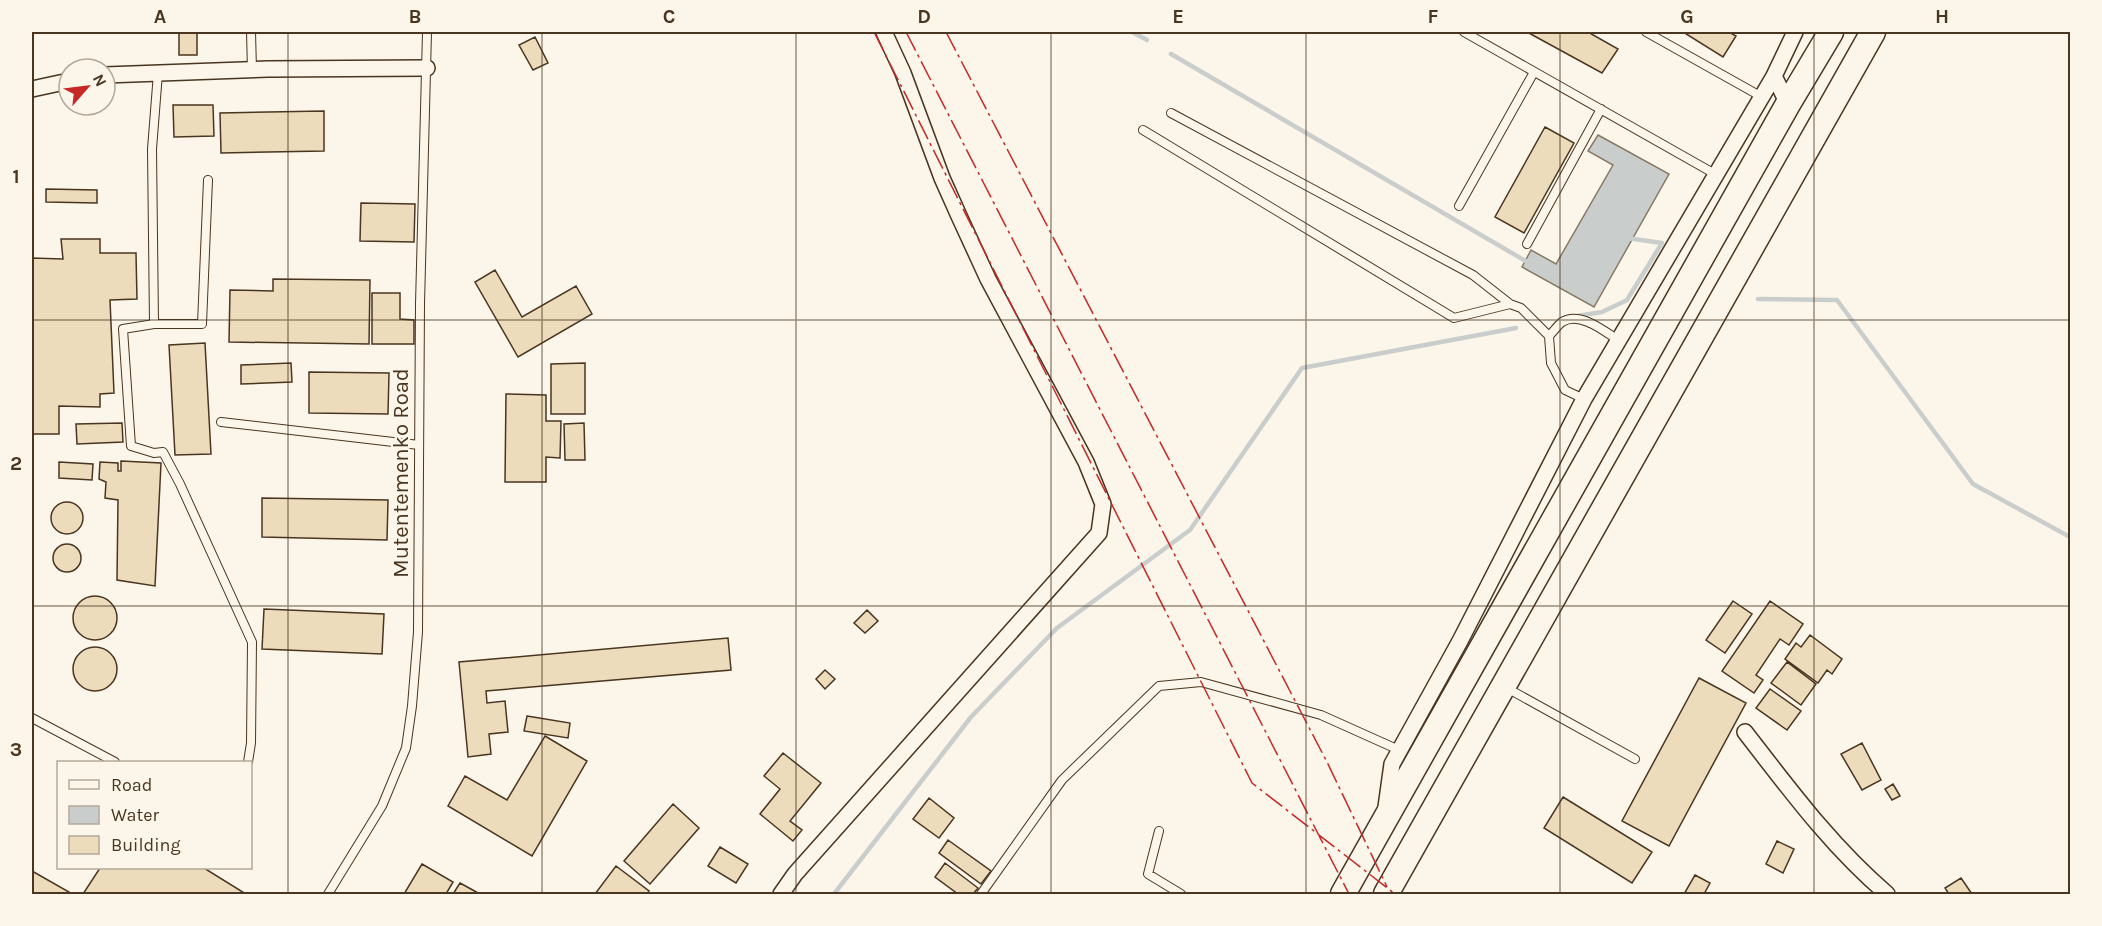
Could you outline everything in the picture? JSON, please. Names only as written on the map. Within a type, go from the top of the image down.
[{"type":"highway","points":[[1343,894],[1788,104],[1831,32]]},
{"type":"highway","points":[[1386,894],[1873,32]]},
{"type":"street","points":[[781,894],[795,874],[1099,533],[1103,504],[1086,462],[993,288],[958,216],[903,73],[884,32]]},
{"type":"street","points":[[1384,822],[1392,764],[1399,750],[1460,641],[1584,399],[1762,97],[1795,32]]},
{"type":"street","points":[[117,75],[427,68]]},
{"type":"street","points":[[1774,76],[1788,104]]},
{"type":"street","points":[[32,89],[57,84]]},
{"type":"street","points":[[1745,732],[1818,826],[1858,869],[1887,894]]},
{"type":"lane","points":[[251,32],[252,70]]},
{"type":"lane","name":"Mutentemenko Road","points":[[328,894],[382,806],[406,748],[412,706],[418,633],[420,304],[427,32]]},
{"type":"lane","points":[[1464,32],[1715,174]]},
{"type":"lane","points":[[1646,32],[1762,97]]},
{"type":"lane","points":[[1459,206],[1534,72]]},
{"type":"lane","points":[[154,324],[152,149],[158,73]]},
{"type":"lane","points":[[1527,244],[1601,109]]},
{"type":"lane","points":[[1171,113],[1473,275],[1510,304],[1521,308],[1549,336],[1551,363],[1565,390],[1584,399]]},
{"type":"lane","points":[[1143,130],[1454,318],[1510,304]]},
{"type":"lane","points":[[208,180],[202,324],[154,324],[123,329],[131,446],[154,453],[163,452],[180,484],[252,642],[251,743],[248,761]]},
{"type":"lane","points":[[1549,336],[1563,322],[1578,319],[1598,327],[1618,340]]},
{"type":"lane","points":[[221,422],[419,445]]},
{"type":"lane","points":[[981,894],[1062,780],[1159,686],[1202,682],[1321,715],[1399,750]]},
{"type":"lane","points":[[1503,686],[1635,759]]},
{"type":"lane","points":[[32,718],[113,761]]},
{"type":"lane","points":[[1159,831],[1148,874],[1181,894]]},
{"type":"water","points":[[1598,135],[1669,174],[1594,307],[1522,267],[1531,250],[1556,264],[1613,165],[1588,151]]},
{"type":"building","points":[[179,32],[197,32],[197,55],[179,55]]},
{"type":"building","points":[[1527,32],[1588,32],[1618,49],[1602,73]]},
{"type":"building","points":[[1683,32],[1729,32],[1736,36],[1723,57]]},
{"type":"building","points":[[535,37],[548,63],[533,70],[519,45]]},
{"type":"building","points":[[173,105],[213,105],[214,136],[174,137]]},
{"type":"building","points":[[324,111],[324,151],[221,153],[220,113]]},
{"type":"building","points":[[1545,127],[1574,143],[1524,233],[1495,217]]},
{"type":"building","points":[[46,189],[97,190],[97,203],[46,202]]},
{"type":"building","points":[[361,203],[415,204],[414,242],[360,241]]},
{"type":"building","points":[[61,239],[100,239],[100,253],[136,253],[137,299],[110,300],[114,393],[100,394],[100,407],[59,406],[59,434],[32,434],[32,258],[63,259]]},
{"type":"building","points":[[495,270],[522,317],[576,286],[592,314],[518,357],[475,282]]},
{"type":"building","points":[[273,279],[370,280],[369,344],[229,342],[230,290],[273,291]]},
{"type":"building","points":[[372,293],[400,293],[400,319],[414,320],[414,344],[372,344]]},
{"type":"building","points":[[205,343],[211,454],[175,455],[169,345]]},
{"type":"building","points":[[291,363],[292,382],[241,384],[241,365]]},
{"type":"building","points":[[585,363],[585,414],[551,414],[551,364]]},
{"type":"building","points":[[309,372],[389,373],[388,414],[309,413]]},
{"type":"building","points":[[506,394],[546,395],[546,421],[561,421],[560,458],[546,457],[546,482],[505,482]]},
{"type":"building","points":[[122,423],[123,442],[77,444],[76,424]]},
{"type":"building","points":[[584,423],[585,460],[565,460],[564,424]]},
{"type":"building","points":[[121,461],[161,463],[155,586],[117,580],[118,500],[105,498],[106,482],[99,479],[100,462],[118,463],[118,471],[121,471]]},
{"type":"building","points":[[59,462],[93,464],[92,480],[59,478]]},
{"type":"building","points":[[262,498],[388,500],[387,540],[262,537]]},
{"type":"building","points":[[67,502],[78,507],[83,518],[78,529],[67,534],[56,529],[51,518],[56,507]]},
{"type":"building","points":[[67,544],[77,548],[81,558],[77,568],[67,572],[57,568],[53,558],[57,548]]},
{"type":"building","points":[[95,596],[110,603],[117,618],[110,633],[95,640],[80,633],[73,618],[80,603]]},
{"type":"building","points":[[1733,601],[1752,614],[1725,653],[1706,640]]},
{"type":"building","points":[[1770,601],[1803,624],[1789,645],[1780,639],[1756,675],[1763,680],[1754,693],[1722,671]]},
{"type":"building","points":[[264,609],[384,614],[382,654],[262,649]]},
{"type":"building","points":[[867,610],[878,621],[865,633],[854,623]]},
{"type":"building","points":[[1810,635],[1842,659],[1832,674],[1827,670],[1818,683],[1785,659],[1796,643],[1801,647]]},
{"type":"building","points":[[728,638],[731,670],[486,691],[487,703],[505,701],[508,732],[489,734],[491,754],[468,757],[459,662]]},
{"type":"building","points":[[95,647],[104,648],[111,653],[116,660],[116,678],[111,685],[104,690],[95,691],[86,690],[79,685],[74,678],[73,669],[74,660],[79,653],[86,648]]},
{"type":"building","points":[[1787,662],[1816,684],[1801,705],[1771,683]]},
{"type":"building","points":[[825,670],[835,679],[825,689],[816,679]]},
{"type":"building","points":[[1699,678],[1746,703],[1669,846],[1622,821]]},
{"type":"building","points":[[1770,689],[1801,711],[1787,730],[1756,708]]},
{"type":"building","points":[[527,716],[570,723],[568,738],[524,731]]},
{"type":"building","points":[[545,736],[587,761],[532,856],[448,806],[465,776],[507,800]]},
{"type":"building","points":[[1862,743],[1881,780],[1862,790],[1841,754]]},
{"type":"building","points":[[783,753],[821,783],[790,821],[802,830],[793,841],[760,814],[780,789],[764,776]]},
{"type":"building","points":[[1893,784],[1900,796],[1892,800],[1885,789]]},
{"type":"building","points":[[1563,797],[1652,852],[1632,883],[1544,828]]},
{"type":"building","points":[[929,798],[954,818],[939,838],[913,819]]},
{"type":"building","points":[[673,804],[699,828],[650,884],[624,861]]},
{"type":"building","points":[[948,840],[991,871],[981,884],[939,853]]},
{"type":"building","points":[[1777,841],[1794,849],[1783,873],[1766,864]]},
{"type":"building","points":[[720,847],[748,864],[736,883],[708,866]]},
{"type":"building","points":[[945,863],[978,888],[973,894],[958,894],[935,877]]},
{"type":"building","points":[[422,864],[453,882],[446,894],[404,894]]},
{"type":"building","points":[[616,866],[649,891],[647,894],[595,894]]},
{"type":"building","points":[[99,869],[206,869],[246,894],[83,894]]},
{"type":"building","points":[[32,871],[69,892],[68,894],[32,894]]},
{"type":"building","points":[[1695,875],[1710,883],[1704,894],[1684,894]]},
{"type":"building","points":[[1961,878],[1972,894],[1949,894],[1945,888]]},
{"type":"building","points":[[460,883],[480,894],[453,894]]},
{"type":"waterway","points":[[1132,32],[1147,40]]},
{"type":"waterway","points":[[1171,54],[1529,263]]},
{"type":"waterway","points":[[1577,316],[1602,312],[1627,300],[1662,243],[1627,238]]},
{"type":"waterway","points":[[1758,299],[1837,300],[1973,484],[2070,537]]},
{"type":"waterway","points":[[834,894],[971,717],[1057,628],[1190,530],[1302,368],[1516,328]]},
{"type":"power","points":[[874,32],[1252,783],[1395,894]]},
{"type":"power","points":[[906,32],[1349,894]]},
{"type":"power","points":[[946,32],[1327,762],[1387,887]]}]
